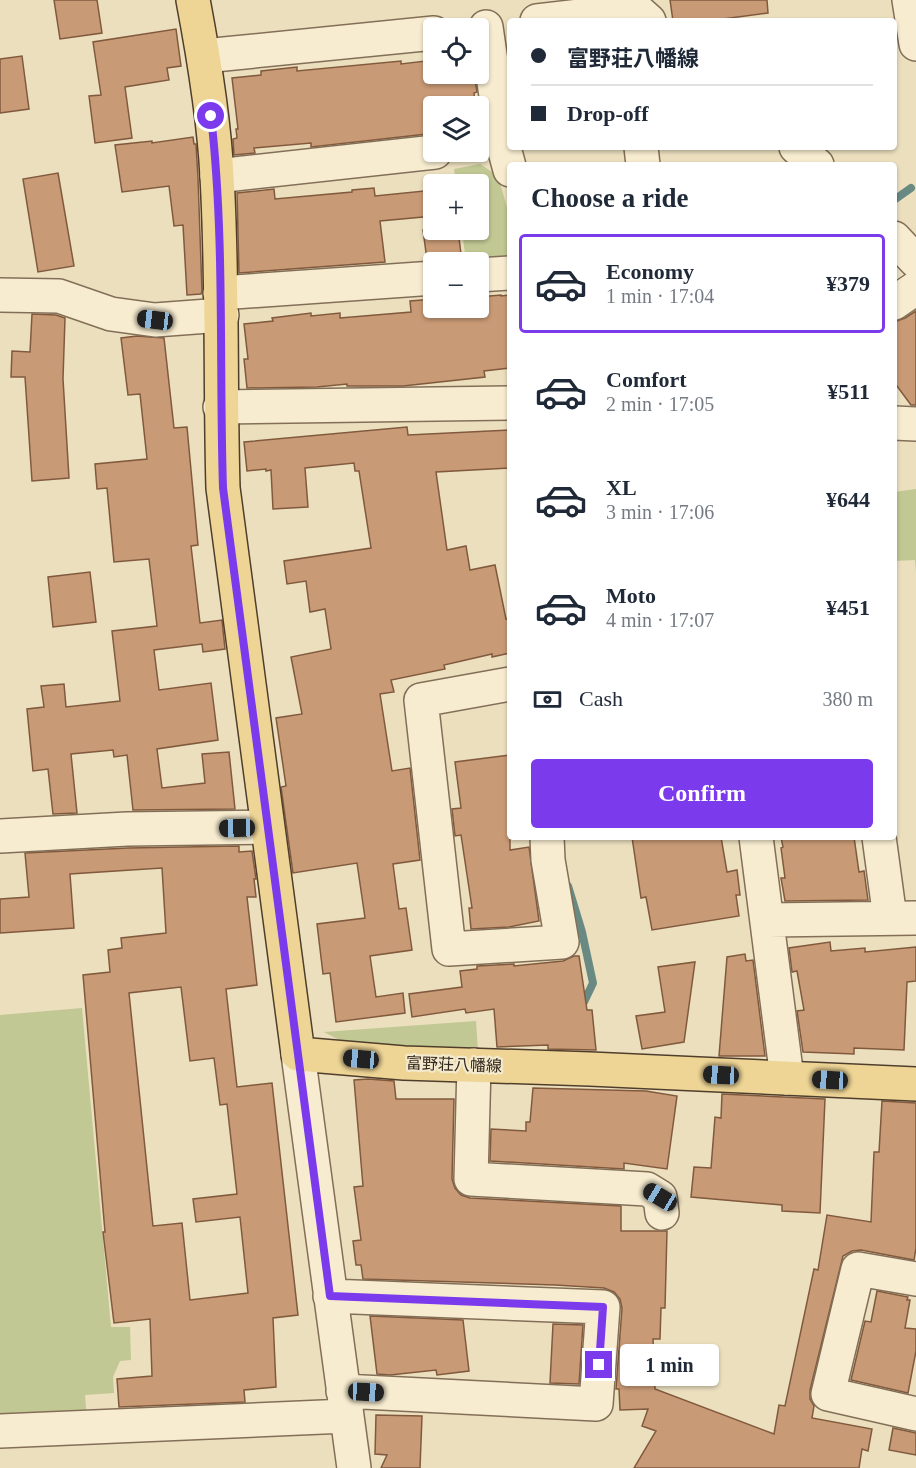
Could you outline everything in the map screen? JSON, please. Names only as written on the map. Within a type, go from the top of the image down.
[{"type":"main road","points":[[193,0],[204,56],[217,176],[223,488],[298,1054]]},
{"type":"main road","name":"富野荘八幡線","points":[[298,1054],[404,1063],[916,1084]]},
{"type":"street","points":[[909,0],[916,44]]},
{"type":"street","points":[[552,18],[614,6],[639,12],[646,18]]},
{"type":"street","points":[[490,27],[503,90],[497,154]]},
{"type":"street","points":[[204,56],[423,34]]},
{"type":"street","points":[[800,150],[814,162]]},
{"type":"street","points":[[217,176],[423,153]]},
{"type":"street","points":[[897,241],[916,261]]},
{"type":"street","points":[[489,274],[507,273]]},
{"type":"street","points":[[0,295],[59,296],[111,314],[155,320],[221,304],[423,279]]},
{"type":"street","points":[[897,301],[916,288]]},
{"type":"street","points":[[220,407],[507,403]]},
{"type":"street","points":[[897,423],[916,424]]},
{"type":"street","points":[[507,685],[421,700],[449,948],[562,942],[548,860],[547,840]]},
{"type":"street","points":[[0,836],[127,829],[267,827]]},
{"type":"street","points":[[756,840],[787,1078]]},
{"type":"street","points":[[768,920],[903,918],[880,840]]},
{"type":"street","points":[[298,1054],[354,1468]]},
{"type":"street","points":[[474,1065],[471,1179],[647,1189],[660,1197],[662,1213]]},
{"type":"street","points":[[916,1279],[858,1269],[828,1394],[916,1414]]},
{"type":"street","points":[[0,1431],[344,1404],[596,1404],[603,1307],[330,1296]]},
{"type":"green space","points":[[480,164],[498,176],[507,208],[507,256],[503,261],[489,261],[489,252],[465,252],[463,240],[489,240],[489,174],[455,174],[454,169]]},
{"type":"green space","points":[[916,489],[916,572],[915,560],[897,561],[897,492]]},
{"type":"green space","points":[[82,1008],[111,1327],[130,1327],[131,1360],[120,1361],[113,1377],[114,1393],[85,1395],[87,1420],[0,1422],[0,1015]]},
{"type":"green space","points":[[476,1021],[478,1052],[352,1047],[324,1032]]},
{"type":"building","points":[[54,0],[97,0],[102,33],[60,39]]},
{"type":"building","points":[[670,0],[767,0],[768,13],[730,18],[673,18]]},
{"type":"building","points":[[176,29],[181,66],[167,68],[169,80],[125,87],[132,138],[95,143],[89,96],[101,95],[93,42]]},
{"type":"building","points":[[22,56],[29,109],[0,113],[0,59]]},
{"type":"building","points":[[401,61],[401,64],[423,61],[423,84],[476,84],[477,92],[474,93],[474,96],[423,96],[423,134],[311,147],[311,143],[254,148],[255,153],[234,155],[233,139],[237,138],[236,129],[238,129],[232,78],[261,75],[261,71],[297,67],[297,71]]},
{"type":"building","points":[[193,137],[194,144],[196,144],[198,178],[202,291],[201,294],[187,295],[183,225],[174,226],[169,186],[122,192],[115,145]]},
{"type":"building","points":[[58,173],[74,266],[38,272],[23,179]]},
{"type":"building","points":[[374,188],[375,196],[423,191],[423,217],[380,221],[385,262],[239,273],[237,193],[274,189],[275,199],[352,192],[352,190]]},
{"type":"building","points":[[424,240],[459,240],[461,252],[426,252]]},
{"type":"building","points":[[507,295],[507,368],[484,371],[485,377],[403,386],[347,386],[347,384],[247,388],[244,359],[248,359],[244,324],[311,313],[311,316],[340,313],[340,318],[411,312],[410,301],[423,300],[423,318],[489,318],[489,296]]},
{"type":"building","points":[[916,311],[916,405],[911,405],[897,386],[897,321]]},
{"type":"building","points":[[32,314],[56,315],[65,318],[63,379],[69,478],[32,481],[25,377],[11,377],[12,351],[30,352]]},
{"type":"building","points":[[137,336],[164,338],[174,428],[187,427],[198,545],[191,546],[200,623],[222,620],[225,649],[203,652],[202,644],[154,650],[159,690],[211,683],[218,740],[157,749],[162,788],[205,783],[202,754],[229,752],[235,809],[133,810],[127,755],[114,757],[113,750],[71,754],[77,813],[53,814],[48,769],[33,771],[27,709],[44,707],[41,686],[64,684],[66,707],[120,701],[112,631],[157,626],[149,559],[114,562],[107,488],[97,489],[95,464],[147,459],[140,394],[128,395],[121,338]]},
{"type":"building","points":[[407,427],[408,435],[507,430],[507,468],[436,472],[447,550],[466,546],[470,570],[495,565],[507,619],[507,654],[492,657],[492,654],[444,665],[445,669],[391,680],[394,692],[380,694],[392,771],[410,768],[420,860],[393,864],[399,909],[406,908],[412,950],[370,956],[376,997],[403,993],[405,1013],[336,1022],[330,973],[323,974],[317,924],[365,918],[357,863],[293,873],[281,787],[286,786],[276,718],[302,714],[291,657],[331,649],[325,609],[310,612],[306,581],[287,584],[284,561],[371,548],[359,471],[355,471],[354,463],[305,468],[308,507],[273,509],[271,470],[247,471],[244,442]]},
{"type":"building","points":[[90,572],[96,622],[53,627],[48,577]]},
{"type":"building","points":[[507,755],[507,840],[510,840],[510,850],[529,847],[539,921],[509,927],[471,929],[469,908],[472,908],[461,835],[455,836],[452,809],[461,808],[455,762]]},
{"type":"building","points":[[632,840],[722,840],[727,872],[737,870],[740,895],[736,895],[739,916],[652,930],[646,897],[641,898]]},
{"type":"building","points":[[782,840],[854,840],[859,872],[864,871],[868,900],[785,901],[781,878],[785,878],[781,848],[783,847]]},
{"type":"building","points":[[239,846],[239,852],[252,851],[256,897],[247,897],[257,985],[226,989],[237,1087],[272,1083],[298,1315],[273,1318],[276,1387],[244,1390],[245,1402],[119,1407],[117,1379],[152,1376],[150,1319],[114,1323],[103,1232],[105,1232],[83,975],[110,972],[108,950],[122,948],[121,938],[166,933],[162,868],[70,874],[74,928],[0,933],[0,899],[29,897],[25,853]],"holes":[[[181,987],[190,1061],[214,1058],[220,1105],[227,1104],[237,1194],[193,1199],[196,1222],[240,1217],[248,1293],[190,1300],[182,1223],[153,1226],[129,993]]]},
{"type":"building","points":[[830,942],[831,951],[865,948],[865,952],[916,947],[916,981],[907,982],[904,1050],[854,1048],[854,1054],[803,1052],[797,1011],[804,1010],[797,971],[792,972],[789,948]]},
{"type":"building","points":[[745,954],[746,961],[753,960],[765,1056],[719,1056],[727,957]]},
{"type":"building","points":[[579,956],[587,1010],[592,1010],[596,1050],[548,1049],[548,1045],[497,1047],[494,1009],[466,1013],[465,1009],[412,1017],[409,994],[462,987],[460,971],[477,969],[477,966],[514,964],[514,966],[563,961]]},
{"type":"building","points":[[695,962],[684,1042],[642,1049],[636,1016],[665,1012],[658,967]]},
{"type":"building","points":[[354,1080],[394,1081],[396,1099],[454,1099],[452,1179],[461,1195],[470,1198],[621,1206],[621,1231],[667,1231],[665,1308],[661,1308],[660,1339],[653,1339],[655,1389],[774,1434],[779,1405],[785,1406],[814,1269],[818,1270],[827,1215],[871,1222],[874,1152],[879,1152],[882,1101],[916,1103],[916,1248],[914,1260],[861,1250],[852,1251],[843,1256],[810,1390],[810,1399],[814,1406],[812,1418],[872,1429],[868,1451],[862,1449],[859,1468],[634,1468],[656,1431],[642,1426],[648,1409],[620,1410],[619,1389],[616,1389],[622,1308],[620,1299],[614,1292],[604,1288],[555,1285],[363,1279],[361,1265],[356,1265],[353,1241],[361,1240],[354,1187],[363,1186]]},
{"type":"building","points":[[533,1088],[646,1091],[677,1096],[667,1169],[624,1163],[624,1169],[490,1161],[491,1129],[526,1131],[526,1122],[530,1122]]},
{"type":"building","points":[[722,1094],[825,1099],[820,1213],[782,1211],[782,1205],[691,1197],[694,1167],[711,1168],[715,1117],[721,1118]]},
{"type":"building","points":[[877,1291],[908,1297],[907,1300],[910,1300],[905,1328],[916,1329],[916,1351],[908,1393],[851,1380],[865,1321],[871,1322]]},
{"type":"building","points":[[370,1316],[463,1320],[469,1371],[437,1375],[436,1370],[390,1375],[377,1374]]},
{"type":"building","points":[[553,1324],[583,1325],[579,1384],[550,1383]]},
{"type":"building","points":[[376,1415],[422,1416],[420,1468],[381,1468],[387,1455],[375,1454]]},
{"type":"building","points":[[893,1428],[916,1433],[916,1455],[889,1450]]},
{"type":"waterway","points":[[897,198],[911,188]]},
{"type":"waterway","points":[[568,886],[582,932],[593,983],[584,1002]]},
{"type":"route","points":[[211,116],[217,176],[222,315],[220,407],[223,488],[330,1296],[603,1307],[599,1365]]}]
